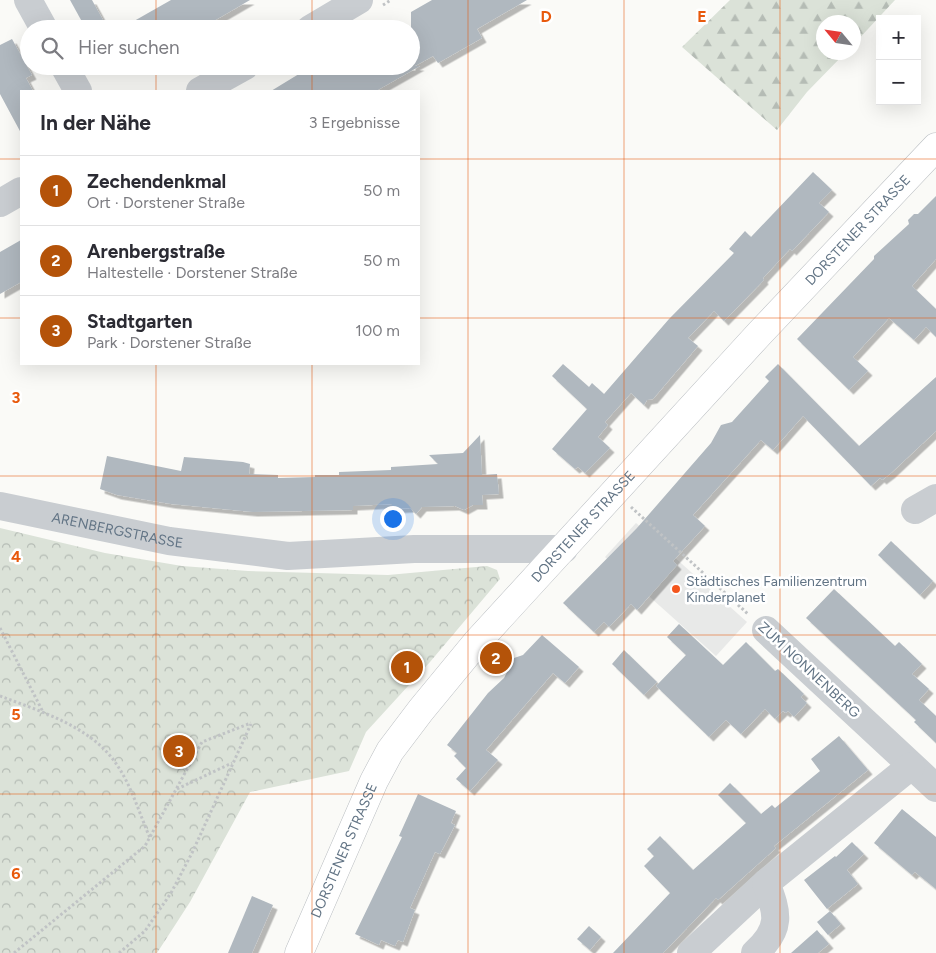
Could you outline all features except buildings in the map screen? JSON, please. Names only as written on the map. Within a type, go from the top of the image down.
[{"type":"main road","name":"DORSTENER STRASSE","points":[[299,953],[360,812],[390,751],[477,642],[760,333],[936,147]]},
{"type":"street","points":[[28,0],[39,20]]},
{"type":"street","points":[[325,20],[359,0]]},
{"type":"street","points":[[69,75],[77,90]]},
{"type":"street","points":[[202,90],[229,75]]},
{"type":"street","points":[[0,203],[20,192]]},
{"type":"street","name":"ARENBERGSTRASSE","points":[[0,506],[169,542],[288,556],[414,550],[564,549]]},
{"type":"street","name":"ZUM NONNENBERG","points":[[766,630],[936,788]]},
{"type":"street","points":[[691,953],[766,883],[911,766]]},
{"type":"street","points":[[756,953],[774,928],[776,909],[766,883]]},
{"type":"path","name":"ZUM NONNENBERG","points":[[661,536],[766,630]]},
{"type":"path","points":[[0,628],[43,712]]},
{"type":"path","points":[[0,696],[66,721],[88,737],[119,767],[150,838]]},
{"type":"path","points":[[14,953],[84,898],[145,846],[202,742],[251,723],[192,853],[171,894],[145,931],[118,953]]},
{"type":"path","points":[[177,789],[233,763]]},
{"type":"shaded area","name":"Städtisches Familienzentrum Kinderplanet","points":[[636,523],[747,622],[716,656],[605,557]]},
{"type":"green space","points":[[730,0],[895,0],[881,15],[876,15],[876,20],[861,36],[861,15],[816,15],[816,60],[838,60],[807,92],[777,130],[682,47]]},
{"type":"green space","points":[[0,528],[105,553],[182,566],[248,571],[388,575],[487,566],[497,570],[500,579],[430,662],[366,732],[349,771],[250,792],[190,902],[157,953],[0,953]]},
{"type":"place","name":"Städtisches Familienzentrum Kinderplanet","points":[[676,589]]},
{"type":"place","name":"Arenbergstraße","points":[[496,658]]},
{"type":"place","name":"Zechendenkmal","points":[[407,667]]},
{"type":"place","name":"Stadtgarten","points":[[179,751]]}]
